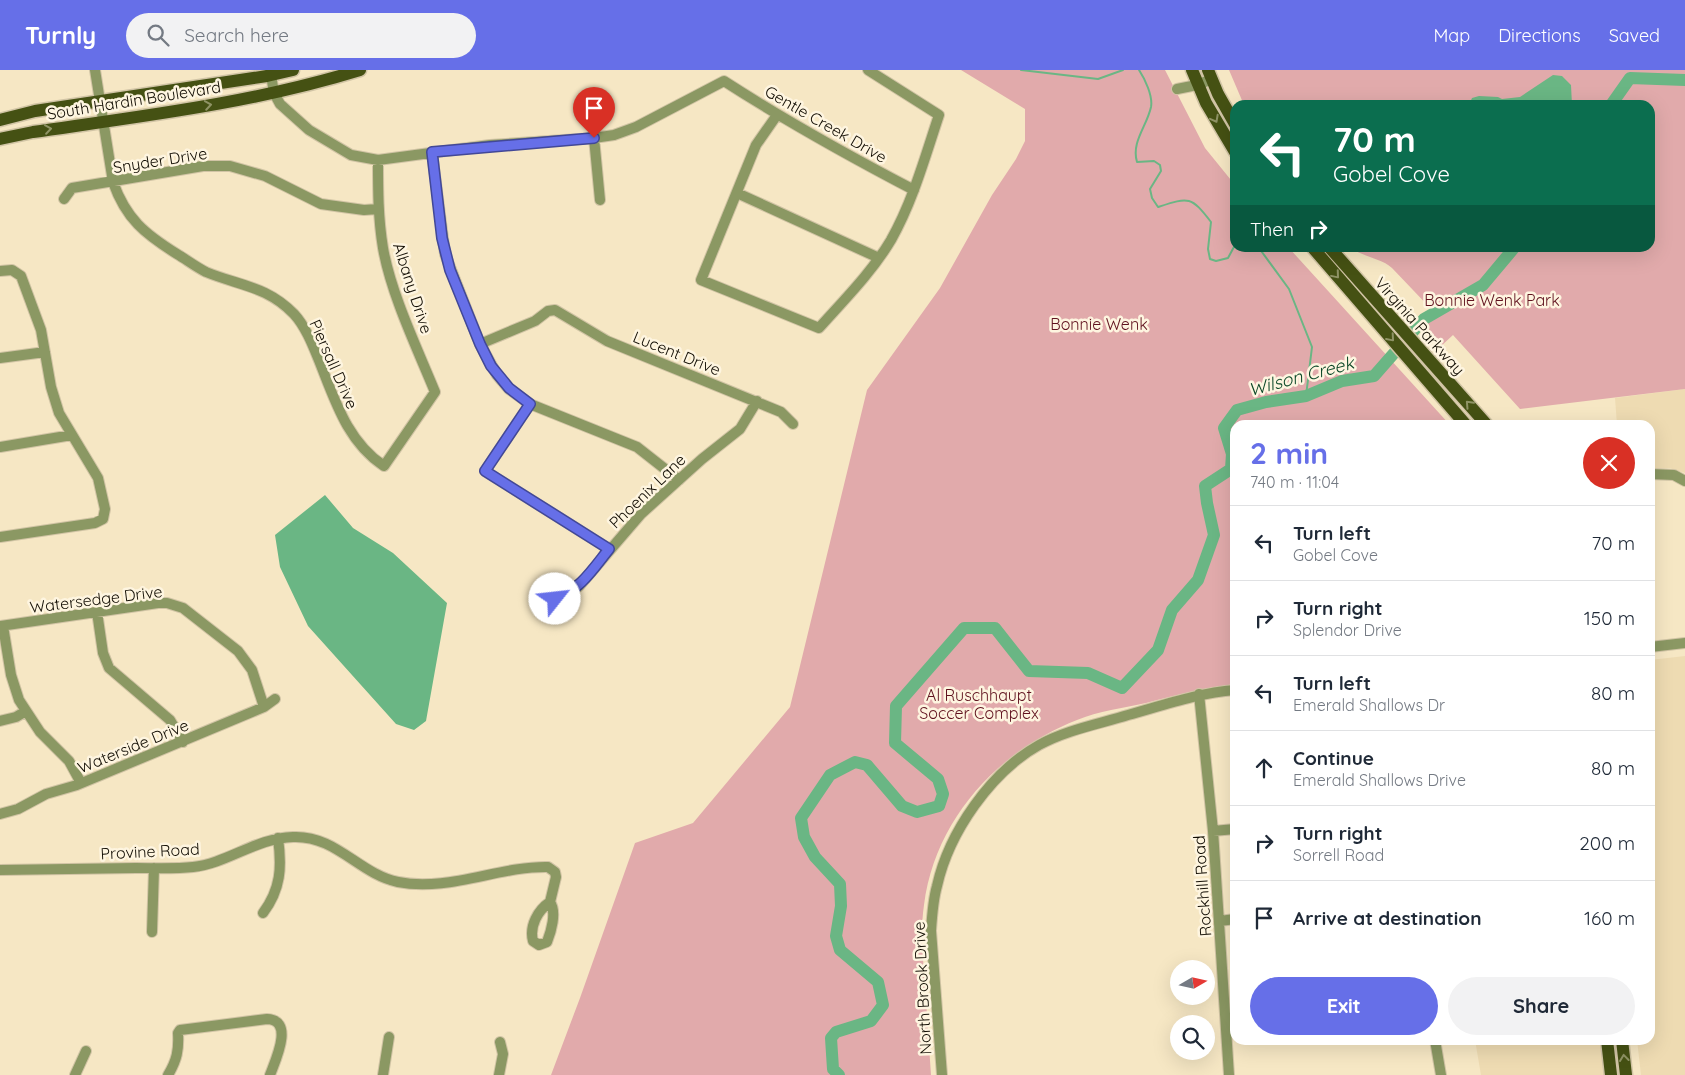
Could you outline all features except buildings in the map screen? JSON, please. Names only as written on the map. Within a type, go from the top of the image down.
[{"type":"main road","name":"South Hardin Boulevard","points":[[0,120],[35,112],[293,70]]},
{"type":"main road","name":"South Hardin Boulevard","points":[[0,139],[33,132],[242,100],[360,70]]},
{"type":"main road","points":[[1192,70],[1197,85],[1230,143]]},
{"type":"main road","points":[[1210,74],[1230,114]]},
{"type":"main road","name":"Virginia Parkway","points":[[1317,252],[1450,384],[1482,420]]},
{"type":"main road","name":"Virginia Parkway","points":[[1333,252],[1364,298],[1462,420]]},
{"type":"main road","points":[[1608,1045],[1611,1075]]},
{"type":"main road","points":[[1623,1045],[1626,1075]]},
{"type":"street","name":"Piersall Drive","points":[[95,70],[113,182],[119,198],[131,218],[149,236],[205,272],[266,292],[294,315],[310,338],[344,422],[359,444],[384,466],[435,392]]},
{"type":"street","points":[[777,115],[756,145],[701,280],[819,328],[879,258],[892,239],[914,190],[938,115],[868,70]]},
{"type":"street","points":[[1177,89],[1197,85],[1210,74]]},
{"type":"street","points":[[271,75],[274,93],[280,104],[309,130],[351,155],[378,160],[432,152],[594,138],[600,200]]},
{"type":"street","name":"Gentle Creek Drive","points":[[594,138],[614,135],[636,127],[724,81],[777,115],[836,149],[914,190]]},
{"type":"street","points":[[432,152],[445,254],[480,344],[491,366],[503,382],[530,404],[637,447],[679,480]]},
{"type":"street","name":"Albany Drive","points":[[378,160],[378,209],[383,249],[399,301],[435,392]]},
{"type":"street","name":"Snyder Drive","points":[[64,198],[72,188],[203,166],[230,166],[265,176],[321,204],[364,210],[378,209]]},
{"type":"street","points":[[737,193],[879,258]]},
{"type":"street","points":[[0,537],[95,523],[103,519],[105,509],[98,478],[60,413],[53,394],[41,330],[21,276],[17,272],[4,270]]},
{"type":"street","name":"Lucent Drive","points":[[480,344],[525,326],[550,310],[557,311],[607,341],[785,414],[793,424]]},
{"type":"street","points":[[0,358],[45,352]]},
{"type":"street","name":"Phoenix Lane","points":[[555,599],[572,592],[579,586],[609,549],[642,514],[740,429],[757,401]]},
{"type":"street","points":[[530,404],[485,471],[609,549]]},
{"type":"street","points":[[0,447],[72,435]]},
{"type":"street","points":[[1655,474],[1674,475],[1685,481]]},
{"type":"street","name":"Watersedge Drive","points":[[2,626],[158,603],[167,603],[183,608],[223,638],[246,660],[252,670],[264,708]]},
{"type":"street","points":[[97,612],[103,653],[109,668],[170,720],[184,742]]},
{"type":"street","points":[[2,626],[11,675],[19,700],[40,732],[69,761],[81,784]]},
{"type":"street","points":[[1655,645],[1685,642]]},
{"type":"street","name":"North Brook Drive","points":[[942,1075],[931,931],[933,907],[937,884],[944,862],[972,808],[986,790],[1008,768],[1040,745],[1085,728],[1199,694],[1230,691]]},
{"type":"street","name":"Rockhill Road","points":[[1199,694],[1213,831],[1229,1075]]},
{"type":"street","name":"Waterside Drive","points":[[0,814],[18,808],[46,794],[81,784],[184,742],[264,708],[275,699]]},
{"type":"street","points":[[0,721],[16,717],[26,711]]},
{"type":"street","points":[[1213,831],[1230,829]]},
{"type":"street","name":"Provine Road","points":[[0,870],[200,866],[254,845],[278,838],[301,837],[317,839],[338,848],[359,864],[383,878],[408,884],[437,883],[548,866],[553,869],[556,877],[550,902]]},
{"type":"street","points":[[263,913],[275,895],[279,882],[282,861],[278,838]]},
{"type":"street","points":[[152,932],[154,868]]},
{"type":"street","points":[[1220,921],[1230,920]]},
{"type":"street","points":[[168,1075],[179,1052],[178,1033],[180,1030],[272,1019],[278,1024],[282,1038],[270,1075]]},
{"type":"street","points":[[383,1075],[389,1037]]},
{"type":"street","points":[[498,1075],[503,1054],[500,1042]]},
{"type":"street","points":[[1435,1045],[1440,1075]]},
{"type":"street","points":[[75,1075],[86,1051]]},
{"type":"shaded area","points":[[1553,75],[1562,76],[1571,85],[1572,100],[1471,100],[1479,96],[1502,99],[1520,97]]},
{"type":"shaded area","points":[[1685,389],[1685,473],[1670,468],[1655,469],[1655,420],[1617,420],[1615,398]]},
{"type":"shaded area","points":[[325,495],[353,528],[393,553],[447,603],[426,721],[414,730],[396,724],[308,626],[280,567],[275,535]]},
{"type":"shaded area","points":[[1685,656],[1685,1075],[1641,1075],[1638,1045],[1655,1045],[1655,659]]},
{"type":"shaded area","points":[[1476,1045],[1602,1045],[1605,1075],[1481,1075]]},
{"type":"green space","points":[[961,70],[1165,70],[1205,148],[1230,179],[1230,252],[1293,252],[1445,420],[1230,420],[1230,685],[1102,712],[1077,720],[1048,733],[1021,750],[997,769],[975,792],[956,817],[941,844],[930,874],[924,905],[922,945],[931,1075],[551,1075],[635,843],[693,823],[790,707],[867,390],[940,288],[992,195],[1016,159],[1025,141],[1025,109]]},
{"type":"green space","name":"Bonnie Wenk Park","points":[[1229,70],[1685,70],[1685,389],[1520,409],[1453,335],[1439,348],[1417,322],[1433,311],[1392,268],[1383,262],[1358,252],[1655,252],[1655,100],[1242,100]]},
{"type":"waterway","points":[[1021,70],[1098,79],[1123,70]]},
{"type":"waterway","points":[[1139,70],[1148,88],[1151,107],[1136,148],[1137,162],[1154,161],[1160,165],[1161,171],[1150,189],[1152,198],[1158,207],[1183,200],[1194,203],[1211,222],[1208,249],[1210,259],[1216,261],[1228,258],[1231,252]]},
{"type":"waterway","name":"Wilson Creek","points":[[1615,100],[1630,78],[1685,80]]},
{"type":"waterway","points":[[1262,252],[1289,289],[1312,347],[1306,396]]},
{"type":"waterway","name":"Wilson Creek","points":[[1230,448],[1224,428],[1237,410],[1266,402],[1306,396],[1342,381],[1374,376],[1424,319],[1483,285],[1511,252]]},
{"type":"waterway","name":"Wilson Creek","points":[[839,1075],[833,1069],[831,1038],[836,1032],[871,1021],[883,1005],[878,982],[840,950],[836,936],[841,906],[840,884],[815,857],[804,837],[801,818],[830,775],[855,762],[867,765],[902,806],[917,812],[939,806],[943,794],[938,779],[895,743],[896,706],[964,628],[995,628],[1029,671],[1088,673],[1122,688],[1158,650],[1172,610],[1198,580],[1214,535],[1205,486],[1230,470]]},
{"type":"route","points":[[555,599],[565,596],[579,586],[609,549],[485,471],[530,404],[515,394],[491,366],[450,270],[442,238],[432,152],[594,138]]},
{"type":"park label","name":"Bonnie Wenk","points":[[1099,324]]},
{"type":"park label","name":"Al Ruschhaupt Soccer Complex","points":[[979,704]]}]
